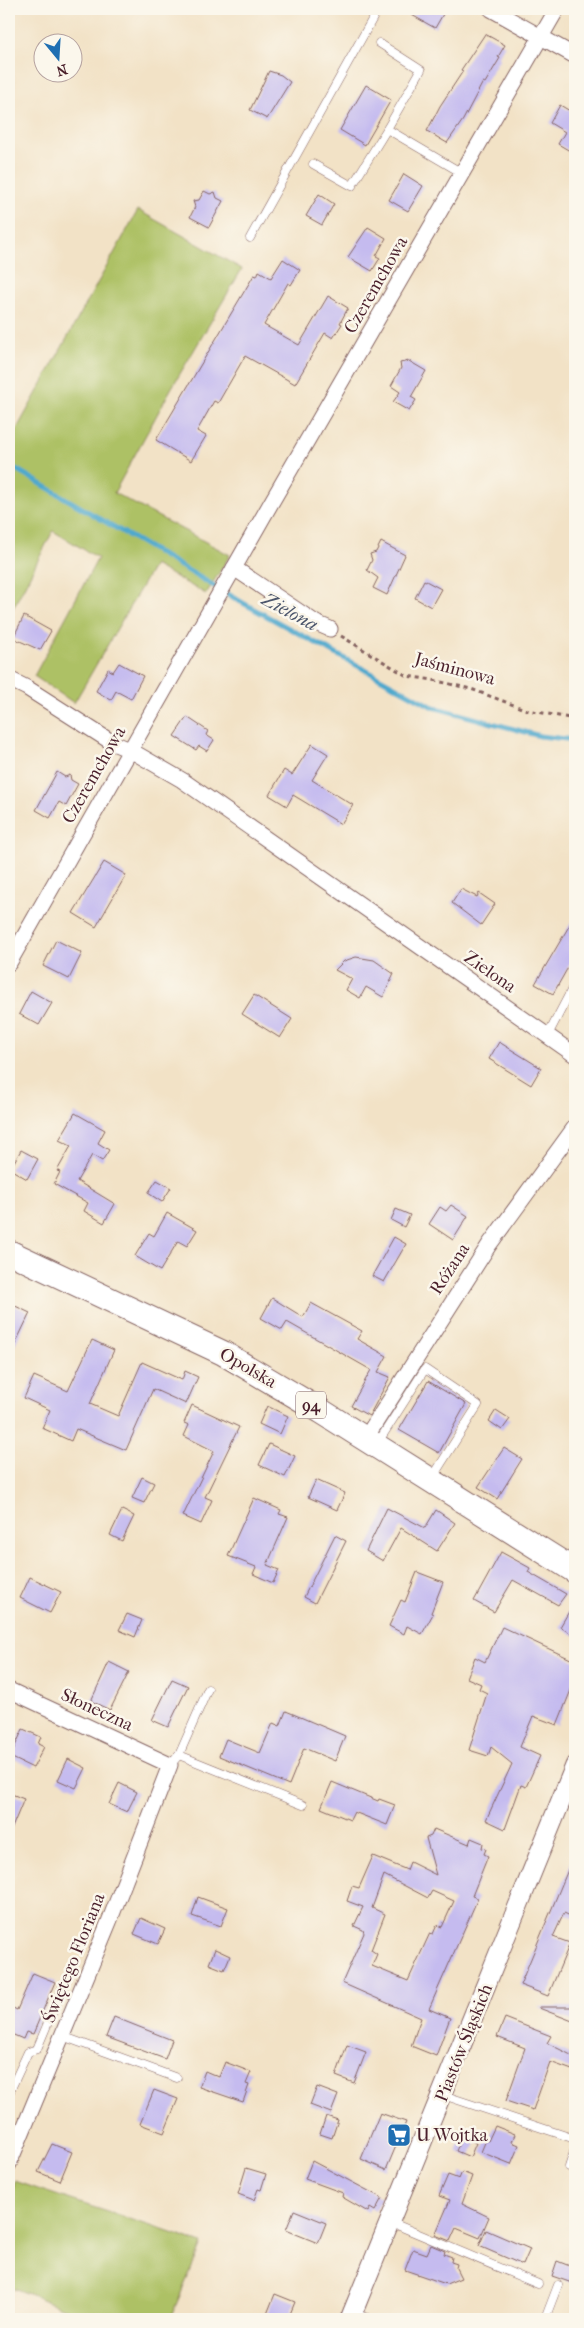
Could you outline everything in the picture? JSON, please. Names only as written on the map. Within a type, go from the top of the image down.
[{"type":"main road","name":"Opolska","points":[[9,1252],[222,1353],[371,1442],[575,1571]]},
{"type":"street","points":[[491,9],[575,56]]},
{"type":"street","name":"Czeremchowa","points":[[9,963],[212,606],[557,9]]},
{"type":"street","points":[[231,573],[316,623],[330,629]]},
{"type":"street","name":"Zielona","points":[[9,679],[27,688],[113,743],[130,750],[206,797],[575,1055]]},
{"type":"street","name":"Różana","points":[[371,1442],[489,1245],[575,1127]]},
{"type":"street","name":"Słoneczna","points":[[9,1690],[175,1760]]},
{"type":"street","name":"Świętego Floriana","points":[[9,2164],[175,1760]]},
{"type":"street","name":"Piastów Śląskich","points":[[352,2316],[575,1766]]},
{"type":"lane","points":[[250,238],[378,9]]},
{"type":"lane","points":[[313,164],[352,186],[421,70],[379,43]]},
{"type":"lane","points":[[387,128],[462,173]]},
{"type":"lane","points":[[548,1035],[575,983]]},
{"type":"lane","points":[[371,1442],[425,1369],[478,1405],[431,1480]]},
{"type":"lane","points":[[208,1689],[175,1760],[303,1805]]},
{"type":"lane","points":[[9,2092],[28,2052],[37,2049],[63,1987]]},
{"type":"lane","points":[[62,2036],[176,2078]]},
{"type":"lane","points":[[443,2095],[575,2139]]},
{"type":"lane","points":[[569,2167],[575,2149]]},
{"type":"lane","points":[[390,2222],[538,2284]]},
{"type":"lane","points":[[545,2319],[558,2285]]},
{"type":"lane","points":[[352,2316],[372,2319]]},
{"type":"path","name":"Jaśminowa","points":[[330,629],[407,676],[471,689],[527,710],[575,719]]},
{"type":"green space","points":[[138,210],[242,269],[171,389],[114,493],[230,555],[206,594],[154,565],[74,703],[34,676],[98,558],[53,531],[9,616],[9,443]]},
{"type":"green space","points":[[15,2181],[202,2244],[170,2319],[91,2319],[9,2286],[9,2202]]},
{"type":"building","points":[[401,9],[446,9],[435,28]]},
{"type":"building","points":[[485,34],[505,45],[498,57],[500,58],[485,83],[483,82],[463,120],[447,143],[427,131],[440,106],[463,71],[461,70]]},
{"type":"building","points":[[269,71],[281,75],[290,82],[267,119],[250,110]]},
{"type":"building","points":[[366,85],[391,100],[365,145],[340,130]]},
{"type":"building","points":[[560,105],[575,114],[575,154],[558,144],[565,132],[550,123]]},
{"type":"building","points":[[404,174],[423,186],[408,211],[389,200]]},
{"type":"building","points":[[204,191],[210,194],[215,192],[217,198],[223,201],[209,227],[190,217],[195,207],[193,201],[199,200]]},
{"type":"building","points":[[319,194],[334,204],[322,225],[306,216]]},
{"type":"building","points":[[368,227],[386,238],[376,256],[380,258],[372,271],[348,257]]},
{"type":"building","points":[[283,259],[300,270],[291,285],[288,283],[264,325],[299,345],[328,296],[348,308],[340,323],[342,324],[333,338],[325,333],[295,384],[245,356],[218,403],[214,401],[197,431],[206,436],[191,461],[156,440],[254,275],[257,276],[259,271],[271,278]]},
{"type":"building","points":[[409,361],[426,371],[411,397],[416,400],[409,411],[393,402],[400,392],[391,386],[401,368],[400,363]]},
{"type":"building","points":[[381,542],[405,555],[387,595],[373,588],[378,578],[367,570],[372,560],[370,554],[376,552]]},
{"type":"building","points":[[424,580],[441,589],[431,607],[415,598]]},
{"type":"building","points":[[24,616],[51,631],[40,650],[13,638]]},
{"type":"building","points":[[119,663],[143,676],[131,699],[116,691],[111,700],[96,691],[108,669],[113,672]]},
{"type":"building","points":[[187,717],[208,731],[206,735],[214,740],[207,751],[199,746],[196,750],[174,736]]},
{"type":"building","points":[[312,744],[328,754],[312,780],[353,805],[341,824],[293,795],[287,806],[269,795],[284,770],[292,775]]},
{"type":"building","points":[[57,772],[65,777],[70,775],[71,780],[78,784],[66,806],[59,802],[50,818],[36,810]]},
{"type":"building","points":[[104,862],[126,875],[96,927],[73,913]]},
{"type":"building","points":[[461,889],[477,897],[479,893],[495,904],[481,925],[452,903]]},
{"type":"building","points":[[575,916],[575,955],[553,994],[535,984]]},
{"type":"building","points":[[56,940],[82,953],[69,979],[43,966]]},
{"type":"building","points":[[356,957],[374,960],[394,974],[383,997],[366,987],[360,998],[346,990],[352,979],[335,970],[344,961]]},
{"type":"building","points":[[31,991],[52,1003],[39,1025],[19,1014]]},
{"type":"building","points":[[254,995],[292,1019],[280,1038],[242,1014]]},
{"type":"building","points":[[499,1042],[541,1068],[531,1085],[489,1059]]},
{"type":"building","points":[[75,1113],[105,1130],[98,1143],[109,1150],[102,1161],[92,1155],[77,1181],[115,1204],[104,1223],[84,1211],[88,1203],[54,1184],[60,1172],[57,1171],[71,1146],[59,1140]]},
{"type":"building","points":[[21,1150],[38,1159],[27,1179],[10,1169]]},
{"type":"building","points":[[157,1180],[171,1188],[162,1202],[148,1193]]},
{"type":"building","points":[[451,1205],[468,1216],[453,1240],[429,1224],[440,1207],[446,1211]]},
{"type":"building","points":[[396,1209],[410,1215],[404,1227],[391,1220]]},
{"type":"building","points":[[167,1213],[197,1230],[187,1246],[178,1241],[160,1271],[135,1256],[149,1233],[154,1236]]},
{"type":"building","points":[[394,1237],[406,1244],[384,1282],[372,1276]]},
{"type":"building","points":[[272,1298],[303,1317],[311,1303],[362,1331],[357,1339],[387,1356],[378,1372],[390,1377],[369,1416],[351,1406],[371,1370],[287,1322],[282,1330],[261,1318]]},
{"type":"building","points":[[9,1303],[30,1313],[9,1357]]},
{"type":"building","points":[[92,1340],[114,1350],[90,1404],[118,1416],[142,1362],[182,1380],[185,1371],[198,1377],[186,1404],[153,1389],[126,1450],[76,1429],[71,1441],[42,1428],[50,1410],[24,1398],[34,1376],[68,1391]]},
{"type":"building","points":[[428,1381],[466,1404],[439,1453],[399,1430]]},
{"type":"building","points":[[192,1405],[239,1427],[205,1497],[212,1500],[201,1524],[183,1516],[214,1451],[184,1436],[189,1425],[184,1423]]},
{"type":"building","points":[[267,1406],[288,1416],[280,1434],[259,1424]]},
{"type":"building","points":[[496,1410],[510,1419],[502,1430],[489,1421]]},
{"type":"building","points":[[269,1444],[295,1456],[285,1477],[259,1465]]},
{"type":"building","points":[[504,1448],[522,1459],[497,1499],[478,1487]]},
{"type":"building","points":[[142,1477],[154,1483],[144,1503],[132,1498]]},
{"type":"building","points":[[316,1480],[345,1493],[337,1510],[308,1497]]},
{"type":"building","points":[[254,1498],[281,1510],[279,1514],[288,1517],[267,1565],[279,1570],[273,1583],[253,1574],[256,1567],[228,1556]]},
{"type":"building","points":[[387,1508],[425,1528],[436,1510],[455,1523],[437,1551],[401,1528],[383,1561],[366,1551]]},
{"type":"building","points":[[122,1510],[134,1516],[122,1541],[110,1535]]},
{"type":"building","points":[[335,1535],[346,1541],[315,1603],[304,1597]]},
{"type":"building","points":[[501,1552],[530,1568],[528,1572],[566,1594],[558,1605],[513,1580],[494,1612],[474,1601]]},
{"type":"building","points":[[417,1572],[443,1582],[431,1613],[433,1614],[422,1634],[407,1626],[404,1634],[389,1626],[401,1600],[405,1602]]},
{"type":"building","points":[[30,1577],[61,1592],[50,1613],[20,1598]]},
{"type":"building","points":[[575,1601],[575,1636],[560,1627]]},
{"type":"building","points":[[127,1614],[142,1620],[135,1637],[119,1630]]},
{"type":"building","points":[[502,1627],[575,1661],[575,1680],[557,1725],[533,1716],[520,1747],[540,1756],[526,1787],[521,1785],[505,1829],[486,1820],[512,1764],[491,1747],[488,1756],[469,1750],[487,1693],[479,1689],[481,1684],[467,1678],[475,1657],[485,1662]]},
{"type":"building","points":[[109,1662],[129,1672],[110,1710],[91,1701]]},
{"type":"building","points":[[172,1679],[188,1686],[168,1727],[152,1720]]},
{"type":"building","points":[[286,1711],[345,1736],[335,1761],[304,1748],[289,1785],[219,1756],[226,1739],[260,1753],[273,1723],[280,1726]]},
{"type":"building","points":[[23,1729],[41,1737],[38,1744],[44,1747],[33,1768],[10,1757]]},
{"type":"building","points":[[68,1759],[86,1768],[76,1788],[58,1780]]},
{"type":"building","points":[[332,1782],[378,1801],[379,1799],[395,1805],[387,1825],[354,1812],[350,1820],[321,1808]]},
{"type":"building","points":[[119,1783],[137,1792],[127,1812],[109,1804]]},
{"type":"building","points":[[9,1793],[24,1799],[9,1835]]},
{"type":"building","points":[[434,1829],[469,1844],[471,1838],[483,1843],[482,1848],[486,1849],[484,1854],[488,1856],[472,1896],[478,1898],[429,2009],[450,2018],[436,2056],[411,2046],[421,2018],[342,1983],[364,1933],[363,1930],[354,1926],[363,1907],[347,1901],[352,1886],[359,1888],[373,1856],[407,1870],[410,1862],[436,1875],[426,1838],[431,1836]],"holes":[[[384,1875],[428,1898],[432,1891],[454,1901],[442,1927],[437,1925],[433,1934],[430,1933],[408,1981],[372,1966],[377,1954],[371,1950],[385,1914],[372,1908]]]},
{"type":"building","points":[[575,1853],[575,1918],[564,1913],[553,1937],[570,1943],[548,1996],[520,1985]]},
{"type":"building","points":[[198,1897],[228,1908],[221,1926],[192,1916]]},
{"type":"building","points":[[141,1918],[165,1929],[158,1944],[134,1934]]},
{"type":"building","points":[[215,1949],[230,1956],[224,1970],[209,1964]]},
{"type":"building","points":[[33,1973],[55,1982],[33,2034],[26,2032],[23,2039],[9,2033],[9,2006],[17,2010]]},
{"type":"building","points":[[575,2007],[575,2022],[539,2008]]},
{"type":"building","points":[[114,2017],[172,2040],[165,2059],[106,2037]]},
{"type":"building","points":[[505,2018],[551,2036],[547,2043],[575,2057],[575,2071],[550,2062],[533,2110],[506,2101],[525,2048],[497,2037]]},
{"type":"building","points":[[347,2045],[366,2052],[354,2083],[336,2076]]},
{"type":"building","points":[[225,2062],[251,2072],[246,2084],[249,2085],[243,2102],[199,2087],[205,2071],[219,2077]]},
{"type":"building","points":[[317,2087],[338,2095],[331,2113],[310,2105]]},
{"type":"building","points":[[154,2090],[178,2099],[164,2133],[140,2124]]},
{"type":"building","points":[[380,2113],[406,2122],[386,2170],[361,2159]]},
{"type":"building","points":[[326,2116],[338,2120],[332,2138],[320,2134]]},
{"type":"building","points":[[495,2126],[515,2134],[512,2142],[519,2145],[511,2164],[481,2152]]},
{"type":"building","points":[[462,2137],[476,2143],[470,2157],[456,2151]]},
{"type":"building","points":[[52,2144],[72,2152],[60,2181],[38,2172]]},
{"type":"building","points":[[312,2161],[382,2198],[375,2211],[370,2208],[368,2212],[342,2197],[343,2193],[305,2179]]},
{"type":"building","points":[[246,2168],[266,2174],[261,2190],[258,2189],[254,2200],[238,2194]]},
{"type":"building","points":[[462,2172],[472,2176],[462,2204],[489,2217],[480,2238],[456,2228],[450,2241],[435,2235],[450,2200],[439,2196],[448,2175],[459,2179]]},
{"type":"building","points":[[294,2210],[326,2223],[318,2243],[286,2230]]},
{"type":"building","points":[[486,2230],[530,2249],[523,2265],[479,2246]]},
{"type":"building","points":[[431,2245],[445,2251],[444,2254],[452,2257],[451,2262],[457,2264],[456,2268],[461,2278],[446,2284],[405,2270],[413,2249],[427,2254]]},
{"type":"building","points":[[557,2261],[575,2268],[575,2284],[552,2276]]},
{"type":"building","points":[[275,2294],[295,2302],[288,2319],[265,2319]]},
{"type":"waterway","name":"Zielona","points":[[9,465],[243,603],[433,707],[540,736],[575,740]]},
{"type":"place","name":"U Wojtka","points":[[399,2135]]}]
